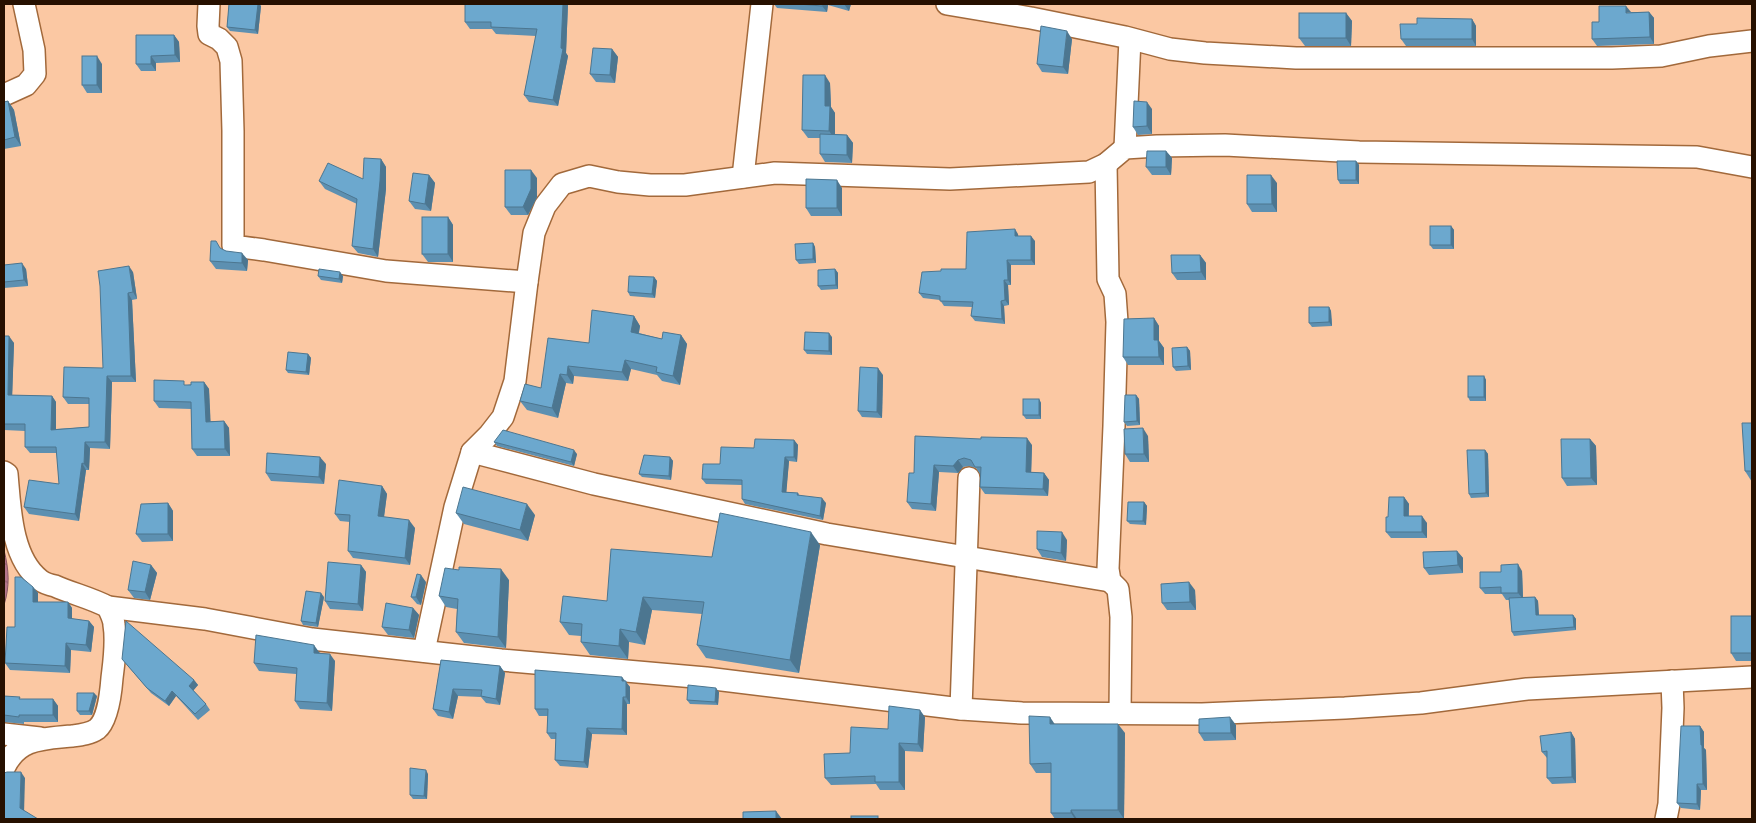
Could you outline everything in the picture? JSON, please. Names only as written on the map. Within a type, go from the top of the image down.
[{"type":"street","points":[[4,94],[26,85],[35,74],[34,50],[24,4]]},
{"type":"street","points":[[209,4],[209,34],[219,39],[227,47],[231,61],[233,246],[273,251],[386,271],[526,282]]},
{"type":"street","points":[[743,177],[762,4]]},
{"type":"street","points":[[946,4],[1030,18],[1170,49],[1296,58],[1612,58],[1661,56],[1709,46],[1752,41]]},
{"type":"street","points":[[1125,148],[1130,39]]},
{"type":"street","points":[[424,651],[455,507],[472,452],[503,417],[515,381],[526,282],[534,233],[545,206],[562,184],[589,176],[618,182],[650,185],[685,185],[775,173],[950,179],[1089,172],[1106,164],[1125,148],[1225,145],[1379,153],[1697,157],[1752,167]]},
{"type":"street","points":[[1106,164],[1108,279],[1115,294],[1117,322],[1108,569],[1110,581],[1118,589],[1121,616],[1120,714]]},
{"type":"street","points":[[472,452],[594,484],[827,534],[1110,581]]},
{"type":"street","points":[[4,472],[8,474],[13,526],[22,559],[41,581],[73,594],[93,599],[108,607],[205,619],[312,639],[501,660],[706,678],[961,709],[1022,713],[1202,714],[1345,708],[1421,703],[1527,689],[1752,678]]},
{"type":"street","points":[[961,709],[969,478]]},
{"type":"street","points":[[4,768],[10,756],[25,744],[45,739],[84,735],[98,728],[106,714],[111,691],[114,660],[114,624],[108,607]]},
{"type":"street","points":[[1666,819],[1669,804],[1673,708],[1672,681]]},
{"type":"street","points":[[4,734],[45,739]]},
{"type":"water","points":[[4,550],[8,578],[4,605]]},
{"type":"building","points":[[229,4],[258,4],[255,30],[227,27]]},
{"type":"building","points":[[465,4],[563,4],[561,48],[563,49],[553,100],[524,95],[537,29],[491,27],[491,22],[465,22]]},
{"type":"building","points":[[798,4],[823,4],[822,6]]},
{"type":"building","points":[[1599,6],[1626,6],[1626,13],[1649,12],[1650,37],[1592,39],[1592,22],[1599,22]]},
{"type":"building","points":[[1299,13],[1346,13],[1346,38],[1299,38]]},
{"type":"building","points":[[1417,18],[1472,19],[1472,39],[1401,39],[1400,24],[1417,24]]},
{"type":"building","points":[[1041,26],[1067,31],[1063,67],[1037,64]]},
{"type":"building","points":[[136,35],[174,35],[175,55],[151,56],[151,64],[136,64]]},
{"type":"building","points":[[593,48],[612,49],[610,75],[590,74]]},
{"type":"building","points":[[82,56],[97,56],[97,85],[82,85]]},
{"type":"building","points":[[803,75],[825,75],[825,106],[830,106],[829,131],[802,130]]},
{"type":"building","points":[[8,101],[15,137],[4,140],[4,102]]},
{"type":"building","points":[[1134,101],[1147,102],[1147,126],[1133,127]]},
{"type":"building","points":[[820,134],[847,135],[847,155],[820,154]]},
{"type":"building","points":[[1147,151],[1166,151],[1166,167],[1146,167]]},
{"type":"building","points":[[364,158],[381,159],[373,249],[352,246],[357,199],[319,181],[328,163],[363,179]]},
{"type":"building","points":[[1337,161],[1356,161],[1356,180],[1338,180]]},
{"type":"building","points":[[505,170],[531,170],[531,189],[523,207],[505,207]]},
{"type":"building","points":[[413,173],[429,175],[425,204],[409,201]]},
{"type":"building","points":[[1247,175],[1271,175],[1272,204],[1247,204]]},
{"type":"building","points":[[806,179],[837,180],[837,208],[806,208]]},
{"type":"building","points":[[422,217],[448,217],[448,254],[422,254]]},
{"type":"building","points":[[1430,226],[1451,226],[1451,245],[1430,245]]},
{"type":"building","points":[[1015,229],[1015,236],[1031,236],[1031,260],[1007,260],[1008,280],[1004,280],[1005,300],[1001,301],[1002,319],[971,316],[973,302],[940,301],[940,296],[919,293],[922,272],[941,271],[941,269],[966,269],[967,232]]},
{"type":"building","points":[[211,241],[216,241],[220,248],[226,251],[242,253],[242,263],[210,261]]},
{"type":"building","points":[[813,243],[813,259],[796,260],[795,244]]},
{"type":"building","points":[[1171,255],[1200,255],[1201,272],[1172,273]]},
{"type":"building","points":[[22,263],[24,280],[4,282],[4,265]]},
{"type":"building","points":[[129,266],[133,292],[128,293],[131,376],[107,376],[105,442],[85,442],[84,464],[82,463],[75,514],[24,507],[29,480],[59,484],[56,447],[25,447],[25,424],[4,424],[4,336],[9,336],[8,395],[52,396],[51,430],[89,427],[89,398],[63,397],[64,367],[103,368],[98,271]]},
{"type":"building","points":[[319,269],[340,272],[339,279],[318,276]]},
{"type":"building","points":[[835,269],[836,285],[818,286],[818,270]]},
{"type":"building","points":[[629,276],[654,277],[652,294],[628,292]]},
{"type":"building","points":[[1309,307],[1329,307],[1329,322],[1309,323]]},
{"type":"building","points":[[592,310],[634,316],[631,332],[662,339],[663,332],[681,335],[673,376],[656,372],[657,367],[625,360],[622,372],[568,366],[567,375],[560,374],[552,408],[520,401],[525,384],[541,388],[548,338],[589,343]]},
{"type":"building","points":[[1154,318],[1154,340],[1158,340],[1159,357],[1123,357],[1124,319]]},
{"type":"building","points":[[805,332],[829,333],[829,351],[804,350]]},
{"type":"building","points":[[1187,347],[1188,366],[1173,367],[1172,348]]},
{"type":"building","points":[[288,352],[308,354],[306,372],[286,370]]},
{"type":"building","points":[[860,367],[878,368],[877,412],[858,411]]},
{"type":"building","points":[[1468,376],[1484,376],[1484,397],[1468,397]]},
{"type":"building","points":[[154,380],[184,381],[184,385],[191,385],[191,382],[204,382],[206,422],[224,421],[225,449],[192,449],[191,402],[154,401]]},
{"type":"building","points":[[1125,395],[1136,395],[1137,421],[1124,422]]},
{"type":"building","points":[[1023,399],[1039,399],[1039,415],[1023,415]]},
{"type":"building","points":[[1742,423],[1752,423],[1752,471],[1745,471]]},
{"type":"building","points":[[1143,428],[1144,454],[1125,454],[1124,429]]},
{"type":"building","points":[[503,430],[574,450],[571,462],[494,442]]},
{"type":"building","points":[[915,436],[981,439],[981,437],[1027,438],[1026,472],[1044,473],[1043,489],[980,487],[981,467],[975,467],[971,460],[964,458],[958,460],[953,466],[934,465],[931,504],[907,502],[909,473],[914,473]]},
{"type":"building","points":[[755,439],[794,440],[794,457],[785,457],[782,492],[822,498],[820,516],[742,499],[742,480],[702,479],[703,464],[720,464],[721,447],[754,448]]},
{"type":"building","points":[[1561,439],[1590,439],[1591,478],[1562,478]]},
{"type":"building","points":[[1467,450],[1485,450],[1486,493],[1469,494]]},
{"type":"building","points":[[267,453],[320,457],[319,477],[266,473]]},
{"type":"building","points":[[644,455],[670,457],[669,476],[639,474]]},
{"type":"building","points":[[339,480],[382,486],[378,516],[409,520],[405,558],[348,551],[350,515],[335,514]]},
{"type":"building","points":[[463,487],[527,504],[520,530],[456,513]]},
{"type":"building","points":[[1389,497],[1404,497],[1404,516],[1422,516],[1422,532],[1386,532]]},
{"type":"building","points":[[1128,502],[1144,502],[1143,521],[1127,521]]},
{"type":"building","points":[[168,503],[168,534],[136,534],[141,504]]},
{"type":"building","points":[[720,513],[811,532],[790,660],[697,645],[704,602],[643,597],[636,632],[620,629],[619,646],[581,642],[582,624],[560,622],[563,596],[607,601],[611,549],[712,557]]},
{"type":"building","points":[[1037,531],[1062,532],[1061,553],[1037,549]]},
{"type":"building","points":[[1457,551],[1458,565],[1424,568],[1423,552]]},
{"type":"building","points":[[133,561],[151,565],[145,592],[128,590]]},
{"type":"building","points":[[328,562],[361,565],[358,604],[325,601]]},
{"type":"building","points":[[1518,564],[1518,593],[1501,593],[1501,587],[1480,588],[1480,572],[1501,572],[1501,565]]},
{"type":"building","points":[[459,567],[501,569],[498,637],[456,632],[458,599],[439,596],[445,568],[459,570]]},
{"type":"building","points":[[417,574],[421,575],[416,597],[411,597]]},
{"type":"building","points":[[15,577],[21,577],[33,587],[33,602],[68,602],[68,618],[89,621],[86,645],[66,643],[65,666],[5,663],[7,627],[15,627]]},
{"type":"building","points":[[1189,582],[1190,602],[1162,603],[1161,584]]},
{"type":"building","points":[[306,591],[321,593],[316,623],[301,621]]},
{"type":"building","points":[[1535,597],[1536,615],[1573,615],[1574,627],[1512,632],[1509,598]]},
{"type":"building","points":[[386,603],[413,608],[409,630],[382,627]]},
{"type":"building","points":[[1731,616],[1752,616],[1752,653],[1731,653]]},
{"type":"building","points":[[126,621],[194,680],[189,686],[206,704],[195,714],[172,691],[165,701],[147,688],[122,659]]},
{"type":"building","points":[[256,635],[314,645],[314,653],[330,654],[327,703],[295,701],[297,668],[254,663]]},
{"type":"building","points":[[441,660],[500,666],[496,699],[481,696],[482,690],[453,689],[449,712],[433,709]]},
{"type":"building","points":[[535,670],[622,677],[622,681],[626,681],[626,697],[623,697],[622,729],[587,728],[584,762],[555,760],[556,733],[547,733],[548,709],[535,709]]},
{"type":"building","points":[[688,685],[716,688],[715,702],[687,700]]},
{"type":"building","points":[[77,693],[94,693],[89,711],[77,711]]},
{"type":"building","points":[[4,696],[20,697],[19,699],[53,699],[53,715],[19,715],[19,717],[4,715]]},
{"type":"building","points":[[889,706],[920,710],[918,744],[899,743],[899,782],[875,782],[875,776],[825,778],[824,754],[850,753],[851,727],[888,729]]},
{"type":"building","points":[[1029,716],[1050,717],[1050,724],[1118,724],[1118,810],[1071,810],[1071,813],[1051,813],[1051,763],[1030,764]]},
{"type":"building","points":[[1230,717],[1231,733],[1199,733],[1199,719]]},
{"type":"building","points":[[1681,726],[1700,726],[1703,784],[1697,784],[1697,804],[1677,803]]},
{"type":"building","points":[[1571,732],[1572,777],[1547,778],[1547,751],[1542,752],[1540,736]]},
{"type":"building","points":[[410,768],[426,770],[424,796],[410,795]]},
{"type":"building","points":[[21,772],[20,808],[38,819],[4,819],[4,773]]},
{"type":"building","points":[[776,811],[776,819],[743,819],[743,812]]},
{"type":"building","points":[[851,816],[878,816],[878,819],[851,819]]}]
